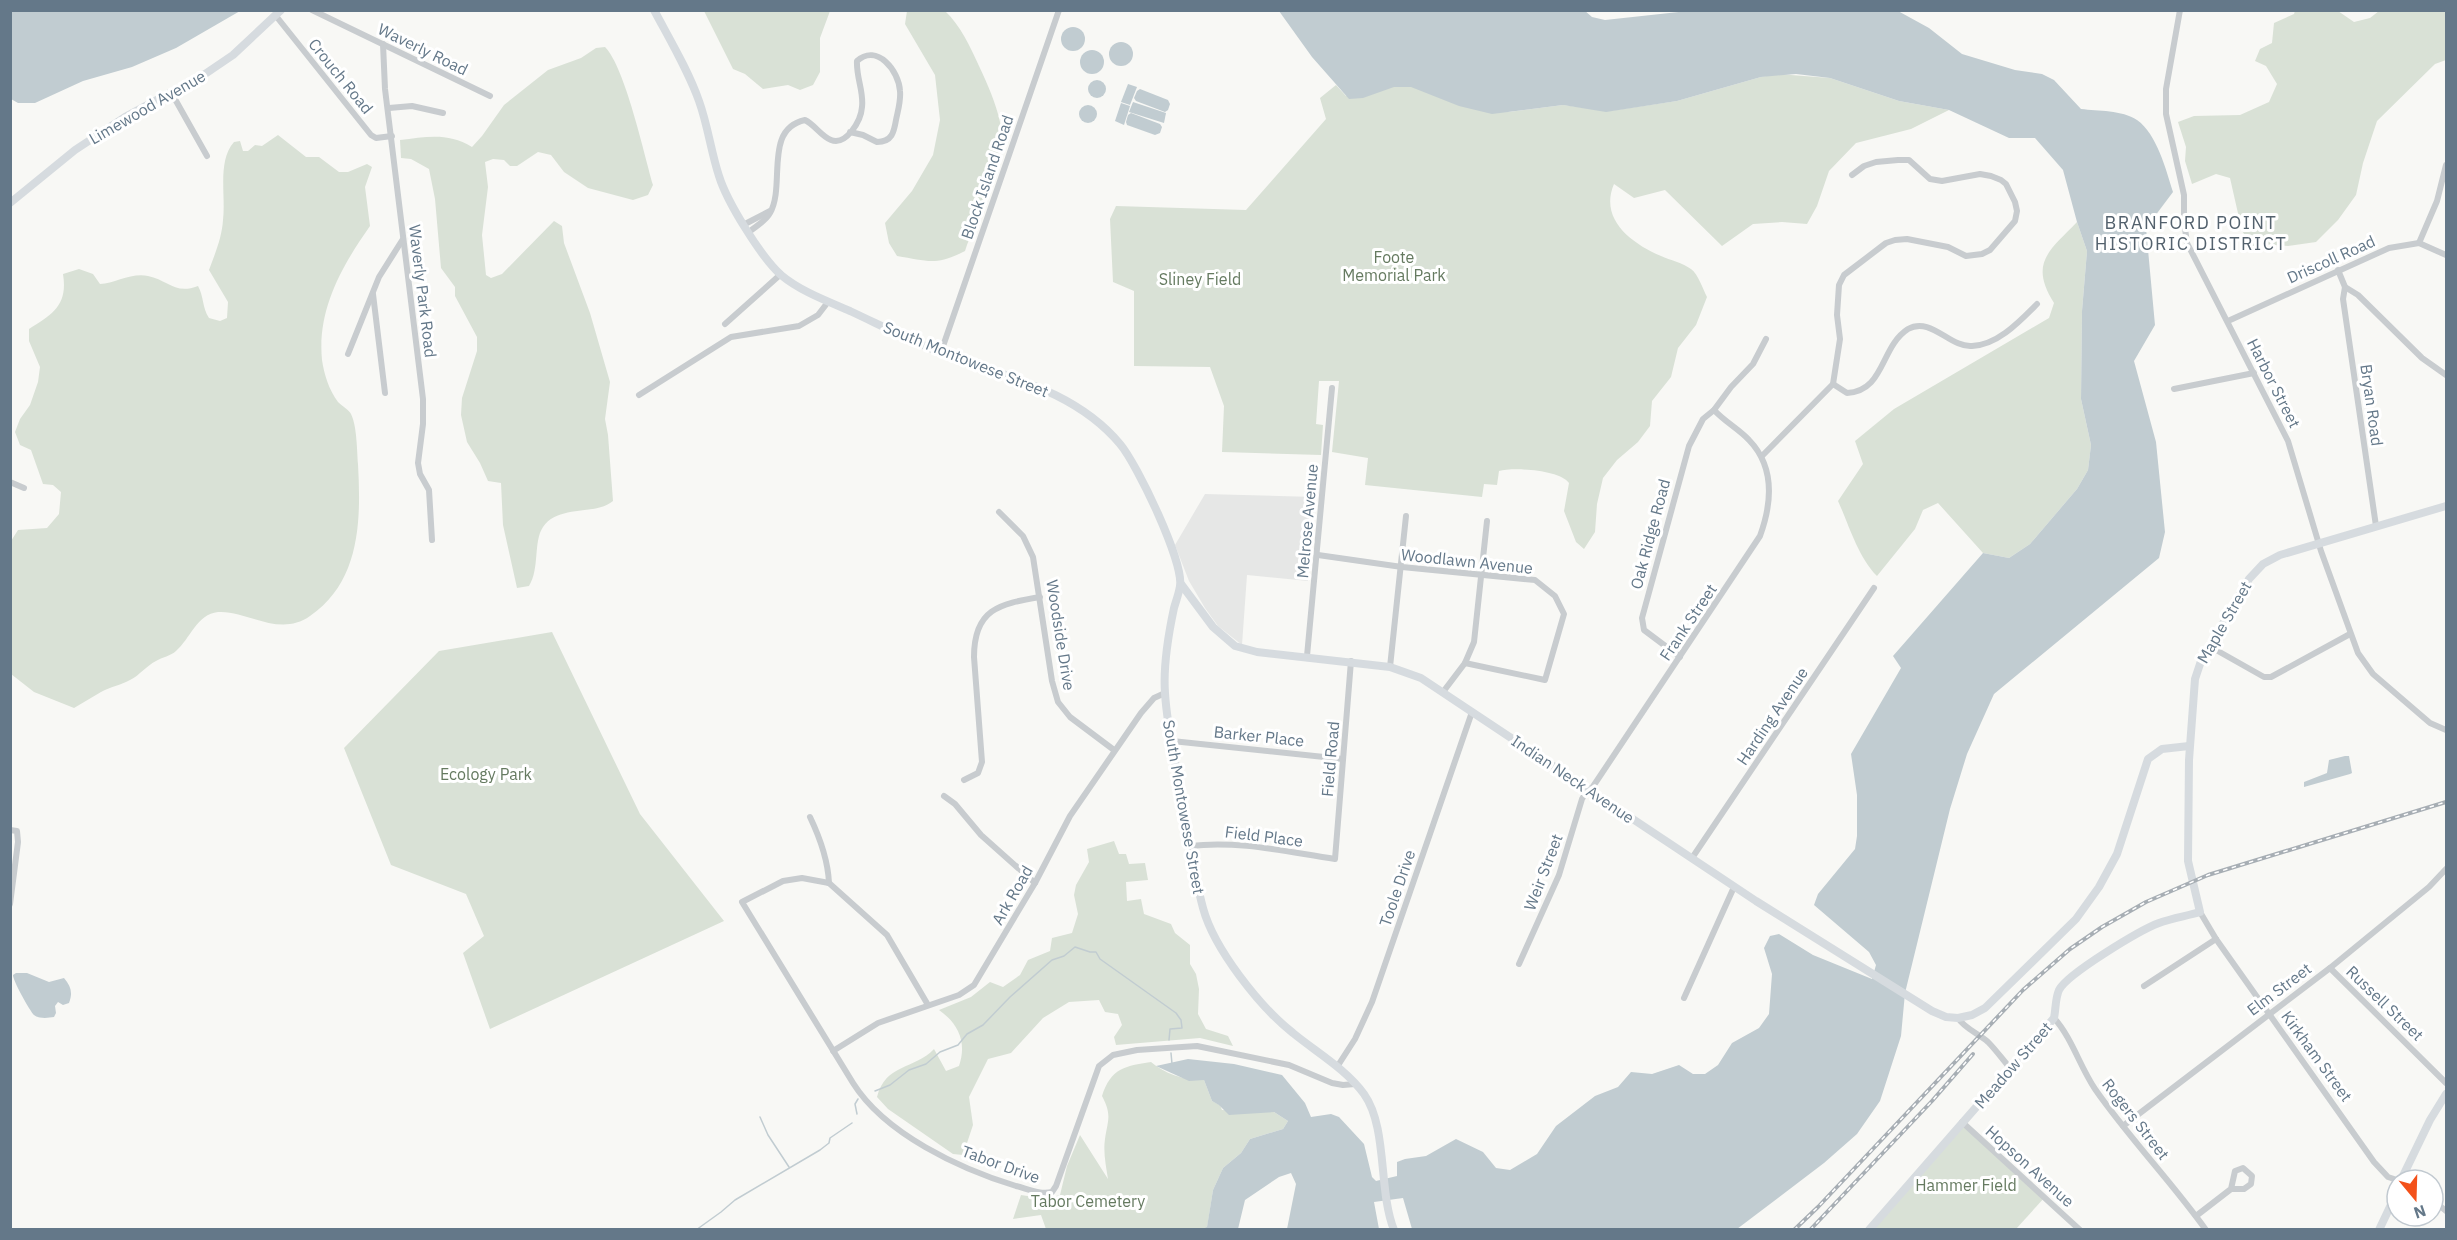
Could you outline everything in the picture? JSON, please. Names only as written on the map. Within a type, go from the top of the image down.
[{"type":"street","name":"Waverly Road","points":[[312,10],[490,96]]},
{"type":"street","name":"South Montowese Street","points":[[654,10],[698,96],[724,190],[765,257],[781,274],[828,302],[941,352],[1027,381],[1081,411],[1120,444],[1138,472],[1174,555],[1181,584],[1167,644],[1165,693],[1205,916],[1232,964],[1276,1019],[1337,1067],[1366,1097],[1373,1114],[1387,1204],[1394,1230]]},
{"type":"street","name":"Block Island Road","points":[[941,352],[1059,10]]},
{"type":"street","name":"Harbor Street","points":[[2180,10],[2166,89],[2167,128],[2184,195],[2187,243],[2292,450],[2318,543],[2350,634],[2363,663],[2430,723],[2446,730]]},
{"type":"street","name":"Limewood Avenue","points":[[12,199],[75,150],[125,117],[233,55],[279,13]]},
{"type":"street","name":"Crouch Road","points":[[279,13],[371,135],[376,138],[392,136]]},
{"type":"street","name":"Waverly Park Road","points":[[383,44],[403,238],[423,399],[423,424],[418,464],[420,474],[429,490],[432,540]]},
{"type":"street","points":[[747,228],[763,222],[771,211],[775,196],[778,149],[786,131],[795,122],[805,120],[832,141],[839,141],[847,137],[862,109],[856,73],[857,61],[871,54],[881,58],[892,68],[900,89],[893,134],[888,140],[877,142],[850,132]]},
{"type":"street","points":[[171,92],[207,156]]},
{"type":"street","points":[[389,108],[412,106],[442,112]]},
{"type":"street","points":[[1714,410],[1726,423],[1743,435],[1762,456],[1833,384],[1840,339],[1837,315],[1839,285],[1844,275],[1886,243],[1895,240],[1907,239],[1948,247],[1966,256],[1982,254],[1998,242],[2015,221],[2017,211],[2006,184],[1991,176],[1980,174],[1942,181],[1934,180],[1909,160],[1876,162],[1864,166],[1852,175]]},
{"type":"street","points":[[2446,165],[2437,201],[2420,243],[2446,255]]},
{"type":"street","points":[[348,354],[379,277],[403,238]]},
{"type":"street","name":"Driscoll Road","points":[[2228,321],[2389,248],[2420,243]]},
{"type":"street","points":[[2338,270],[2345,287],[2358,295],[2422,358],[2446,375]]},
{"type":"street","points":[[725,324],[781,274]]},
{"type":"street","name":"Bryan Road","points":[[2345,287],[2343,299],[2376,526]]},
{"type":"street","points":[[373,293],[385,393]]},
{"type":"street","points":[[639,395],[731,337],[799,326],[818,315],[828,302]]},
{"type":"street","points":[[1833,384],[1847,393],[1866,388],[1874,381],[1895,342],[1913,327],[1928,327],[1963,346],[1980,345],[2006,332],[2037,304]]},
{"type":"street","name":"Oak Ridge Road","points":[[1680,657],[1644,630],[1642,618],[1689,446],[1703,419],[1714,410],[1731,387],[1753,364],[1766,339]]},
{"type":"street","points":[[2174,388],[2254,373]]},
{"type":"street","name":"Melrose Avenue","points":[[1307,656],[1332,388]]},
{"type":"street","name":"Frank Street","points":[[1589,790],[1760,536],[1769,507],[1767,469],[1762,456]]},
{"type":"street","points":[[10,482],[24,488]]},
{"type":"street","name":"Maple Street","points":[[2200,912],[2188,861],[2190,746],[2195,679],[2200,661],[2209,646],[2257,569],[2274,558],[2446,506]]},
{"type":"street","name":"Woodside Drive","points":[[999,512],[1023,536],[1036,567],[1052,681],[1058,702],[1070,717],[1114,750]]},
{"type":"street","points":[[1390,667],[1406,516]]},
{"type":"street","points":[[1443,692],[1465,663],[1474,642],[1487,521]]},
{"type":"street","name":"Woodlawn Avenue","points":[[1318,555],[1402,567],[1535,580],[1555,596],[1564,614],[1545,680],[1465,663]]},
{"type":"street","name":"Indian Neck Avenue","points":[[1181,584],[1213,627],[1235,646],[1257,652],[1390,667],[1421,678],[1734,887],[1940,1015],[1958,1018],[1963,1025],[1988,1043],[2010,1068]]},
{"type":"street","name":"Harding Avenue","points":[[1692,858],[1874,588]]},
{"type":"street","points":[[964,780],[978,773],[982,759],[974,657],[974,639],[979,626],[991,612],[1004,604],[1040,597]]},
{"type":"street","points":[[2209,646],[2264,676],[2271,677],[2350,634]]},
{"type":"street","name":"Field Road","points":[[1335,859],[1351,661]]},
{"type":"street","name":"Ark Road","points":[[833,1051],[878,1023],[959,995],[974,985],[1035,883],[1070,816],[1114,750],[1148,705],[1159,695],[1165,693]]},
{"type":"street","name":"Toole Drive","points":[[1337,1067],[1355,1039],[1372,1002],[1472,712]]},
{"type":"street","name":"Barker Place","points":[[1172,741],[1343,759]]},
{"type":"street","points":[[1958,1018],[1979,1012],[1992,1003],[2076,919],[2099,887],[2117,854],[2148,759],[2162,749],[2190,746]]},
{"type":"street","name":"Weir Street","points":[[1519,964],[1559,875],[1582,799],[1589,790]]},
{"type":"street","points":[[944,796],[955,804],[981,835],[1035,883]]},
{"type":"street","points":[[810,818],[829,869],[829,883],[887,935],[928,1005]]},
{"type":"street","points":[[10,830],[17,831],[18,842],[10,904]]},
{"type":"street","name":"Field Place","points":[[1191,846],[1218,844],[1253,846],[1335,859]]},
{"type":"street","name":"Elm Street","points":[[2123,1126],[2269,1012],[2330,968],[2429,887],[2446,869]]},
{"type":"street","name":"Tabor Drive","points":[[829,883],[802,878],[783,881],[742,902],[858,1091],[872,1107],[924,1148],[1006,1183],[1044,1194],[1052,1192],[1099,1066],[1113,1055],[1137,1050],[1197,1046],[1288,1065],[1332,1083],[1355,1084]]},
{"type":"street","points":[[1684,998],[1734,887]]},
{"type":"street","name":"Kirkham Street","points":[[2200,912],[2216,939],[2374,1162],[2385,1173]]},
{"type":"street","name":"Meadow Street","points":[[1869,1230],[2054,1018],[2058,994],[2069,979],[2147,928],[2200,912]]},
{"type":"street","points":[[2144,986],[2216,939]]},
{"type":"street","name":"Russell Street","points":[[2330,968],[2446,1083]]},
{"type":"street","name":"Rogers Street","points":[[2054,1018],[2061,1026],[2095,1089],[2206,1230]]},
{"type":"street","points":[[2405,1168],[2446,1094]]},
{"type":"street","name":"Hopson Avenue","points":[[1962,1122],[2078,1229]]},
{"type":"street","points":[[2196,1216],[2231,1189]]},
{"type":"shaded area","points":[[1584,10],[1592,17],[1605,20],[1697,10],[1898,11],[1929,28],[1962,54],[2015,70],[2042,74],[2054,80],[2081,109],[2124,114],[2144,126],[2160,153],[2173,192],[2146,228],[2155,325],[2134,361],[2156,442],[2165,532],[2159,558],[1994,694],[1967,754],[1950,809],[1905,993],[1901,1036],[1880,1101],[1857,1134],[1824,1163],[1737,1229],[1412,1229],[1403,1198],[1374,1202],[1379,1229],[1287,1229],[1296,1184],[1291,1173],[1279,1177],[1245,1200],[1238,1229],[1203,1229],[1207,1227],[1213,1190],[1223,1168],[1241,1153],[1250,1139],[1283,1129],[1288,1121],[1274,1112],[1229,1115],[1212,1101],[1204,1080],[1189,1081],[1156,1066],[1188,1059],[1234,1064],[1282,1075],[1305,1103],[1311,1117],[1331,1114],[1339,1117],[1364,1144],[1372,1177],[1376,1181],[1397,1176],[1397,1162],[1426,1156],[1456,1139],[1483,1152],[1496,1168],[1510,1170],[1537,1154],[1556,1126],[1595,1096],[1618,1087],[1631,1072],[1652,1074],[1679,1065],[1693,1074],[1705,1074],[1718,1065],[1732,1043],[1759,1028],[1769,1014],[1772,974],[1764,948],[1770,936],[1779,934],[1813,955],[1872,979],[1876,965],[1869,952],[1814,905],[1818,894],[1855,849],[1857,795],[1851,754],[1901,668],[1893,656],[1983,553],[2009,558],[2030,544],[2077,489],[2088,470],[2091,445],[2081,399],[2082,311],[2087,251],[2063,170],[2035,138],[2009,138],[1949,110],[1899,101],[1830,78],[1796,74],[1761,77],[1677,101],[1606,112],[1563,105],[1492,114],[1459,106],[1411,87],[1394,87],[1363,98],[1349,99],[1312,57],[1279,11]]},
{"type":"shaded area","points":[[10,11],[240,11],[176,48],[132,67],[83,81],[35,103],[18,103],[11,99]]},
{"type":"shaded area","points":[[1073,27],[1082,30],[1085,39],[1082,48],[1073,51],[1064,48],[1061,39],[1064,30]]},
{"type":"shaded area","points":[[1121,42],[1126,43],[1132,49],[1132,59],[1126,65],[1121,66],[1116,65],[1110,59],[1109,54],[1110,49],[1116,43]]},
{"type":"shaded area","points":[[1092,50],[1101,53],[1104,62],[1101,71],[1092,74],[1083,71],[1080,62],[1083,53]]},
{"type":"shaded area","points":[[1097,80],[1103,83],[1106,89],[1103,95],[1097,98],[1091,95],[1088,89],[1091,83]]},
{"type":"shaded area","points":[[1128,84],[1137,87],[1130,105],[1121,102]]},
{"type":"shaded area","points":[[1140,89],[1168,100],[1170,104],[1168,110],[1165,112],[1136,101],[1134,98]]},
{"type":"shaded area","points":[[1133,102],[1166,113],[1164,123],[1129,112]]},
{"type":"shaded area","points":[[1121,103],[1130,106],[1124,125],[1115,121]]},
{"type":"shaded area","points":[[1084,105],[1092,105],[1097,110],[1095,121],[1084,123],[1079,118],[1079,110]]},
{"type":"shaded area","points":[[1131,113],[1160,124],[1162,127],[1160,133],[1155,135],[1127,125],[1128,115]]},
{"type":"shaded area","points":[[1205,494],[1315,497],[1308,581],[1247,575],[1242,645],[1218,626],[1205,608],[1189,581],[1175,545]]},
{"type":"shaded area","points":[[2349,756],[2352,773],[2304,787],[2304,782],[2327,773],[2329,760]]},
{"type":"shaded area","points":[[27,973],[49,982],[64,978],[71,990],[69,1003],[63,1005],[58,1002],[55,1006],[54,1017],[44,1018],[34,1015],[16,983],[13,975]]},
{"type":"green space","points":[[704,11],[830,11],[820,38],[820,72],[813,85],[800,90],[788,85],[763,89],[745,74],[733,69]]},
{"type":"green space","points":[[907,11],[945,11],[964,36],[976,58],[1000,122],[1001,136],[995,169],[965,251],[946,259],[932,261],[897,256],[889,243],[885,223],[912,191],[933,155],[940,120],[935,75],[905,24]]},
{"type":"green space","points":[[2295,11],[2338,11],[2354,22],[2370,18],[2379,11],[2446,11],[2446,60],[2435,64],[2377,121],[2363,163],[2356,195],[2338,220],[2316,242],[2288,246],[2261,244],[2253,246],[2242,231],[2230,178],[2216,174],[2192,184],[2185,161],[2186,147],[2178,122],[2194,116],[2240,115],[2269,102],[2277,84],[2266,66],[2255,61],[2260,49],[2272,43],[2274,23],[2294,14]]},
{"type":"green space","points":[[605,47],[627,91],[653,185],[648,195],[633,200],[588,188],[564,172],[551,155],[538,152],[517,166],[510,166],[504,160],[493,159],[485,162],[488,187],[482,235],[486,275],[491,278],[502,274],[554,221],[562,226],[564,243],[590,313],[610,382],[605,419],[613,501],[597,508],[558,515],[550,520],[540,533],[534,571],[529,586],[517,588],[503,525],[501,483],[488,481],[467,442],[461,415],[462,398],[477,351],[477,337],[455,296],[455,287],[441,268],[435,199],[429,169],[411,159],[401,158],[400,140],[446,137],[472,147],[504,105],[548,70],[581,58],[596,48]]},
{"type":"green space","points":[[1778,74],[1830,78],[1899,101],[1949,110],[1911,129],[1856,143],[1829,171],[1817,206],[1807,224],[1782,222],[1753,224],[1722,246],[1665,190],[1634,198],[1614,184],[1610,197],[1611,208],[1614,219],[1621,228],[1629,237],[1650,251],[1694,271],[1707,297],[1696,325],[1678,348],[1671,377],[1652,401],[1650,426],[1638,442],[1617,460],[1603,478],[1597,504],[1595,532],[1584,549],[1576,542],[1564,511],[1569,483],[1547,472],[1499,471],[1497,485],[1484,484],[1482,497],[1365,485],[1368,458],[1332,452],[1339,381],[1319,381],[1316,424],[1323,425],[1321,455],[1222,452],[1224,406],[1210,367],[1134,366],[1134,291],[1113,282],[1110,219],[1116,206],[1246,210],[1326,119],[1320,98],[1336,85],[1346,96],[1397,75],[1509,112],[1563,105],[1609,111],[1677,101]]},
{"type":"green space","points":[[278,135],[306,157],[319,157],[339,172],[348,172],[367,164],[372,167],[365,187],[370,226],[350,257],[334,289],[323,323],[321,341],[327,382],[338,402],[351,414],[356,432],[358,527],[348,567],[327,602],[310,616],[298,622],[275,624],[229,612],[211,614],[199,622],[174,653],[152,663],[130,680],[104,690],[74,708],[34,692],[11,674],[11,541],[18,530],[47,528],[59,514],[61,492],[53,485],[43,484],[31,450],[20,445],[15,432],[20,419],[30,405],[38,382],[40,367],[29,341],[29,329],[57,308],[63,294],[63,274],[79,269],[93,274],[100,284],[142,275],[177,288],[198,286],[209,318],[220,321],[227,318],[228,302],[209,270],[222,226],[223,179],[226,159],[234,142],[240,141],[243,151],[248,151],[255,145],[262,146]]},
{"type":"green space","points":[[2077,222],[2087,251],[2082,311],[2081,399],[2091,445],[2088,470],[2077,489],[2030,544],[2009,558],[1983,553],[1938,503],[1923,510],[1915,529],[1877,576],[1864,560],[1838,501],[1863,464],[1855,441],[1894,409],[2049,318],[2054,303],[2043,278],[2043,267],[2051,250]]},
{"type":"green space","name":"Ecology Park","points":[[552,632],[640,814],[724,921],[490,1029],[463,953],[484,936],[466,894],[391,865],[344,748],[439,651]]},
{"type":"green space","points":[[1114,841],[1119,854],[1126,854],[1129,864],[1145,863],[1148,880],[1126,882],[1127,901],[1141,899],[1144,914],[1171,924],[1175,933],[1190,945],[1190,964],[1196,974],[1199,989],[1198,1014],[1206,1029],[1228,1036],[1233,1046],[1200,1038],[1116,1045],[1114,1037],[1122,1025],[1118,1014],[1105,1012],[1099,1000],[1069,1002],[1043,1018],[1011,1053],[988,1059],[969,1097],[973,1125],[963,1155],[953,1154],[888,1109],[877,1097],[881,1086],[894,1072],[918,1061],[934,1049],[946,1071],[959,1066],[962,1050],[960,1035],[952,1021],[939,1010],[971,997],[990,982],[1003,987],[1020,975],[1028,960],[1050,951],[1052,938],[1072,933],[1078,914],[1074,895],[1076,885],[1089,862],[1087,849]]},
{"type":"green space","name":"Tabor Cemetery","points":[[1151,1062],[1176,1076],[1204,1080],[1212,1101],[1220,1105],[1222,1110],[1274,1112],[1288,1121],[1283,1129],[1250,1139],[1241,1153],[1223,1168],[1213,1190],[1207,1228],[1046,1229],[1041,1215],[1013,1219],[1021,1195],[1046,1199],[1060,1195],[1067,1166],[1080,1135],[1108,1179],[1104,1149],[1108,1113],[1102,1096],[1110,1079],[1120,1070]]},
{"type":"green space","name":"Hammer Field","points":[[1962,1122],[2045,1197],[2016,1229],[1869,1230]]},
{"type":"waterway","points":[[875,1091],[890,1085],[909,1070],[926,1064],[940,1052],[958,1045],[967,1034],[983,1025],[1010,997],[1052,960],[1064,956],[1075,947],[1096,952],[1100,959],[1176,1013],[1181,1020],[1182,1028],[1170,1029],[1169,1040]]},
{"type":"waterway","points":[[1171,1053],[1172,1064]]},
{"type":"waterway","points":[[857,1114],[855,1104],[858,1099]]},
{"type":"waterway","points":[[760,1117],[768,1135],[789,1167]]},
{"type":"waterway","points":[[696,1230],[735,1200],[820,1150],[829,1143],[830,1138],[852,1123]]},
{"type":"railway","points":[[1794,1230],[2023,990],[2070,949],[2102,927],[2146,902],[2208,875],[2446,802]]},
{"type":"railway","points":[[1810,1230],[1932,1101],[1973,1054]]},
{"type":"district","name":"BRANFORD POINT HISTORIC DISTRICT","points":[[2191,233]]},
{"type":"park label","name":"Foote Memorial Park","points":[[1394,266]]},
{"type":"park label","name":"Sliney Field","points":[[1200,279]]}]
